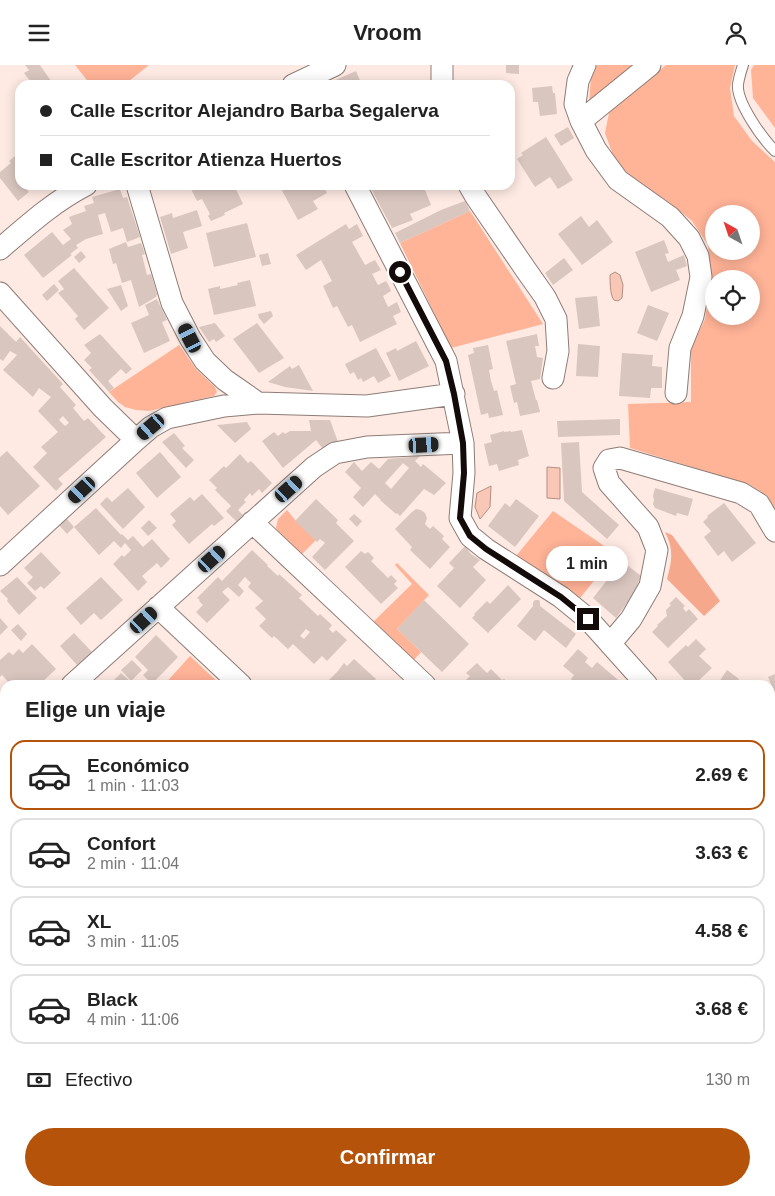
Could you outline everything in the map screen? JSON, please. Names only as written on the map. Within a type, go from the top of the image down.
[{"type":"street","points":[[305,80],[335,65]]},
{"type":"street","points":[[442,65],[442,80]]},
{"type":"street","points":[[585,65],[578,81],[575,104],[581,121],[596,149],[618,180],[670,217],[689,238],[698,256],[701,277],[693,316],[680,348],[676,393]]},
{"type":"street","points":[[581,121],[650,65]]},
{"type":"street","points":[[0,249],[48,208],[77,190]]},
{"type":"street","points":[[138,190],[172,303],[190,338],[205,361],[224,380],[258,403]]},
{"type":"street","points":[[357,190],[446,361],[463,443],[464,473],[460,518],[470,536],[486,549],[561,597],[588,619],[642,680]]},
{"type":"street","points":[[472,190],[546,297],[556,319],[558,351],[553,378]]},
{"type":"street","points":[[0,293],[103,408],[136,440]]},
{"type":"street","points":[[0,565],[136,440],[151,427],[167,418],[224,406],[258,403],[367,406],[454,394]]},
{"type":"street","points":[[78,680],[314,467],[335,453],[367,447],[463,443]]},
{"type":"street","points":[[610,644],[631,619],[650,586],[657,550],[648,527],[609,483],[604,468],[609,460],[620,458],[741,493],[759,504],[775,531]]},
{"type":"street","points":[[252,522],[420,680]]},
{"type":"street","points":[[158,607],[236,680]]},
{"type":"lane","points":[[743,65],[738,85],[742,104],[766,143],[775,151]]},
{"type":"shaded area","points":[[75,65],[149,65],[130,80],[87,80]]},
{"type":"shaded area","points":[[597,65],[635,65],[589,102],[591,77]]},
{"type":"shaded area","points":[[666,65],[735,65],[730,88],[734,116],[752,141],[775,162],[775,513],[762,492],[750,485],[630,448],[628,404],[691,402],[691,348],[705,319],[705,325],[760,325],[760,270],[710,270],[709,260],[760,260],[760,205],[705,205],[705,240],[692,221],[666,200],[639,184],[615,161],[605,133],[609,113]]},
{"type":"shaded area","points":[[754,65],[775,65],[775,128],[753,98],[751,70]]},
{"type":"shaded area","points":[[470,211],[543,324],[451,348],[400,243]]},
{"type":"shaded area","points":[[615,272],[620,275],[623,285],[622,298],[618,301],[614,300],[610,288],[610,275]]},
{"type":"shaded area","points":[[179,345],[197,370],[215,387],[217,392],[214,396],[149,411],[125,407],[109,392]]},
{"type":"shaded area","points":[[547,467],[560,468],[560,499],[547,498]]},
{"type":"shaded area","points":[[491,486],[490,507],[480,519],[475,507],[477,493]]},
{"type":"shaded area","points":[[287,510],[316,540],[301,555],[276,528],[278,519]]},
{"type":"shaded area","points":[[553,511],[616,554],[580,598],[516,556]]},
{"type":"shaded area","points":[[665,532],[672,535],[720,601],[704,616],[667,579],[671,556],[670,544]]},
{"type":"shaded area","points":[[397,563],[429,595],[397,629],[421,652],[413,661],[372,623],[412,584],[395,565]]},
{"type":"shaded area","points":[[190,656],[216,680],[168,680]]},
{"type":"building","points":[[25,65],[40,65],[50,80],[29,80],[24,73],[29,70]]},
{"type":"building","points":[[506,65],[519,65],[519,74],[506,73]]},
{"type":"building","points":[[356,71],[360,80],[335,80]]},
{"type":"building","points":[[552,86],[553,93],[555,93],[557,114],[540,116],[538,102],[533,102],[532,88]]},
{"type":"building","points":[[568,127],[574,138],[561,146],[554,135]]},
{"type":"building","points":[[546,137],[573,180],[558,189],[550,177],[535,187],[517,159],[523,155],[521,153]]},
{"type":"building","points":[[15,156],[15,190],[27,190],[29,192],[18,201],[0,178],[0,172],[11,163],[9,161]]},
{"type":"building","points":[[120,190],[123,198],[127,197],[140,237],[127,242],[123,228],[111,232],[105,213],[98,215],[103,234],[86,239],[76,245],[78,248],[70,254],[72,255],[43,278],[24,255],[52,232],[63,245],[71,239],[63,230],[72,224],[69,217],[86,211],[84,206],[94,203],[92,197]]},
{"type":"building","points":[[192,190],[236,190],[243,204],[211,221],[208,216],[210,214],[202,199],[197,201]]},
{"type":"building","points":[[282,190],[326,190],[327,193],[313,201],[318,209],[298,220]]},
{"type":"building","points":[[372,190],[425,190],[431,205],[410,214],[413,220],[392,228]]},
{"type":"building","points":[[465,201],[470,211],[400,243],[395,233],[441,210]]},
{"type":"building","points":[[197,210],[202,226],[183,232],[188,248],[171,254],[160,217],[172,213],[173,218]]},
{"type":"building","points":[[581,216],[589,227],[597,220],[613,242],[582,265],[558,234]]},
{"type":"building","points":[[247,223],[256,257],[214,267],[206,233]]},
{"type":"building","points":[[346,224],[349,229],[357,224],[363,236],[352,242],[365,265],[375,260],[381,270],[372,274],[378,285],[386,281],[391,291],[383,296],[388,307],[397,302],[401,312],[393,316],[397,324],[360,342],[352,325],[348,327],[337,306],[333,308],[323,286],[332,281],[321,260],[306,270],[296,255]]},
{"type":"building","points":[[664,240],[669,253],[665,254],[668,262],[684,255],[687,266],[676,270],[680,280],[651,292],[635,252]]},
{"type":"building","points":[[126,242],[128,247],[141,243],[145,254],[142,255],[147,275],[151,274],[157,294],[156,297],[139,307],[131,280],[122,283],[116,263],[113,264],[109,249]]},
{"type":"building","points":[[81,251],[86,257],[79,263],[74,257]]},
{"type":"building","points":[[268,253],[271,264],[262,266],[259,255]]},
{"type":"building","points":[[564,258],[573,270],[553,285],[545,273]]},
{"type":"building","points":[[74,268],[109,308],[84,330],[75,319],[78,316],[58,293],[64,289],[58,281]]},
{"type":"building","points":[[250,280],[256,306],[214,315],[208,289],[220,286],[220,289]]},
{"type":"building","points":[[54,284],[59,290],[47,301],[42,295]]},
{"type":"building","points":[[121,285],[128,306],[121,311],[107,289]]},
{"type":"building","points":[[597,296],[600,326],[579,329],[575,298]]},
{"type":"building","points":[[157,299],[167,320],[162,322],[170,341],[144,353],[131,323],[149,315],[145,305]]},
{"type":"building","points":[[648,305],[669,313],[657,341],[637,333]]},
{"type":"building","points":[[271,311],[273,316],[264,324],[258,314]]},
{"type":"building","points":[[215,323],[225,336],[216,342],[214,339],[209,342],[199,327]]},
{"type":"building","points":[[257,323],[284,358],[259,373],[233,339]]},
{"type":"building","points":[[0,326],[16,342],[20,337],[63,384],[60,387],[76,405],[73,408],[84,421],[88,418],[106,437],[58,479],[63,484],[56,491],[33,467],[47,453],[41,447],[58,432],[38,411],[51,397],[39,388],[33,397],[3,370],[17,355],[10,351],[3,361],[0,359]],"holes":[[[63,416],[69,423],[65,426],[59,420]]]},
{"type":"building","points":[[100,334],[132,369],[126,374],[121,369],[108,381],[114,388],[109,392],[89,370],[92,368],[84,360],[91,353],[84,345]]},
{"type":"building","points":[[537,334],[539,346],[535,346],[537,357],[543,358],[540,379],[531,381],[540,412],[520,416],[517,402],[514,403],[510,386],[516,384],[506,341]]},
{"type":"building","points":[[416,341],[429,366],[399,381],[386,353],[396,348],[397,351]]},
{"type":"building","points":[[578,344],[600,346],[598,377],[576,376]]},
{"type":"building","points":[[488,345],[493,369],[489,370],[491,381],[494,391],[497,390],[503,415],[489,418],[488,413],[481,415],[468,355],[474,353],[473,348]]},
{"type":"building","points":[[376,348],[391,376],[378,383],[374,376],[363,382],[361,378],[358,380],[354,372],[350,374],[345,364]]},
{"type":"building","points":[[622,353],[653,355],[652,366],[662,367],[662,388],[651,388],[650,398],[619,396]]},
{"type":"building","points":[[299,365],[313,391],[285,387],[268,382],[290,366],[292,369]]},
{"type":"building","points":[[620,419],[620,435],[558,437],[557,421]]},
{"type":"building","points":[[309,420],[330,420],[338,442],[323,449],[316,440],[283,468],[262,441],[274,432],[278,436],[283,432],[285,434],[290,431],[311,431]]},
{"type":"building","points":[[247,422],[251,429],[235,443],[217,425]]},
{"type":"building","points":[[522,430],[529,456],[518,460],[519,465],[499,471],[497,464],[489,466],[484,444],[492,442],[490,435],[504,431]]},
{"type":"building","points":[[174,433],[185,446],[182,448],[194,460],[186,468],[162,442]]},
{"type":"building","points":[[579,442],[582,492],[619,525],[607,539],[564,501],[561,443]]},
{"type":"building","points":[[7,451],[40,486],[8,515],[0,506],[0,457]]},
{"type":"building","points":[[160,452],[181,477],[157,498],[136,473]]},
{"type":"building","points":[[240,454],[248,463],[251,461],[272,483],[262,493],[259,489],[252,496],[250,493],[244,500],[246,502],[238,510],[244,516],[237,522],[226,511],[231,506],[215,490],[217,488],[209,480],[224,466],[226,468]]},
{"type":"building","points":[[420,456],[415,461],[421,467],[423,464],[446,483],[434,495],[424,489],[400,516],[375,494],[363,507],[353,497],[361,488],[345,472],[354,462],[362,471],[371,462],[379,469],[388,459]],"holes":[[[403,463],[409,468],[391,489],[385,483]]]},
{"type":"building","points":[[128,488],[145,507],[123,529],[100,504],[107,497],[112,502]]},
{"type":"building","points":[[655,488],[693,499],[688,516],[677,513],[676,516],[655,508],[653,496]]},
{"type":"building","points":[[202,494],[224,518],[214,526],[212,524],[189,544],[172,525],[176,521],[170,514],[190,497],[194,501]]},
{"type":"building","points":[[316,499],[338,520],[336,523],[354,541],[325,570],[312,557],[325,543],[320,539],[317,542],[295,521]]},
{"type":"building","points":[[516,499],[539,516],[515,547],[488,526],[505,503],[510,507]]},
{"type":"building","points":[[724,503],[756,543],[732,562],[724,551],[718,556],[704,537],[711,531],[703,522],[707,516]]},
{"type":"building","points":[[96,508],[128,540],[133,536],[143,547],[152,539],[170,559],[161,568],[157,563],[142,576],[147,582],[138,591],[113,564],[122,555],[124,557],[131,550],[125,543],[121,548],[114,541],[99,555],[74,527]]},
{"type":"building","points":[[416,509],[425,513],[427,518],[425,524],[430,529],[433,526],[444,536],[442,539],[450,547],[430,569],[410,550],[412,547],[395,529]]},
{"type":"building","points":[[354,514],[362,521],[357,527],[349,519]]},
{"type":"building","points":[[66,518],[74,527],[67,534],[59,525]]},
{"type":"building","points":[[149,520],[157,528],[148,536],[141,528]]},
{"type":"building","points":[[465,546],[471,554],[480,560],[473,567],[486,580],[460,608],[437,586],[454,568],[449,563]]},
{"type":"building","points":[[252,550],[278,576],[279,574],[302,595],[299,598],[318,616],[320,614],[332,625],[329,629],[333,633],[336,630],[347,640],[327,661],[322,656],[314,664],[293,644],[288,649],[259,626],[266,619],[255,608],[263,601],[248,587],[251,583],[245,577],[238,585],[244,591],[239,597],[228,587],[222,592],[230,600],[207,623],[196,612],[203,605],[197,598],[218,577],[222,581]],"holes":[[[306,629],[310,632],[304,639],[300,636]]]},
{"type":"building","points":[[361,551],[365,554],[368,552],[374,558],[371,561],[388,578],[391,575],[397,581],[394,584],[398,588],[381,604],[345,567]]},
{"type":"building","points":[[41,552],[61,573],[44,589],[41,586],[35,591],[27,583],[33,577],[24,568]]},
{"type":"building","points":[[622,561],[641,576],[633,595],[616,618],[593,598]]},
{"type":"building","points":[[17,577],[37,598],[19,615],[0,591]]},
{"type":"building","points":[[101,577],[123,600],[101,620],[94,613],[81,625],[66,608]]},
{"type":"building","points":[[508,585],[521,599],[488,633],[472,618],[487,601],[490,604]]},
{"type":"building","points":[[676,597],[685,606],[683,608],[686,612],[689,609],[698,619],[668,648],[652,632],[667,616],[666,610]]},
{"type":"building","points":[[424,600],[469,644],[442,672],[397,629]]},
{"type":"building","points":[[535,600],[539,600],[540,606],[576,634],[566,648],[544,630],[535,641],[517,626],[533,606]]},
{"type":"building","points":[[0,618],[8,627],[0,635]]},
{"type":"building","points":[[18,624],[27,634],[21,641],[11,630]]},
{"type":"building","points":[[74,633],[92,652],[77,665],[60,646]]},
{"type":"building","points":[[156,635],[178,657],[156,680],[148,680],[143,675],[148,670],[135,657]]},
{"type":"building","points":[[696,639],[706,649],[699,656],[712,668],[699,680],[684,680],[668,662],[686,645],[688,647]]},
{"type":"building","points":[[32,644],[56,669],[44,680],[6,680],[2,675],[0,677],[0,660],[9,652],[13,655],[19,649],[23,653]]},
{"type":"building","points":[[578,649],[588,658],[585,662],[592,668],[597,662],[618,680],[572,680],[574,675],[563,666]]},
{"type":"building","points":[[354,659],[376,679],[329,680],[344,663],[347,666]]},
{"type":"building","points":[[132,660],[142,670],[130,680],[121,670]]},
{"type":"building","points":[[477,663],[487,673],[491,669],[502,680],[466,680],[470,676],[466,673]]},
{"type":"building","points":[[727,670],[739,679],[738,680],[720,680]]},
{"type":"building","points":[[121,673],[129,680],[114,680]]},
{"type":"building","points":[[775,674],[775,680],[769,680],[768,677]]},
{"type":"route","points":[[400,272],[446,361],[463,443],[464,473],[460,518],[470,536],[486,549],[561,597],[588,619]]}]
